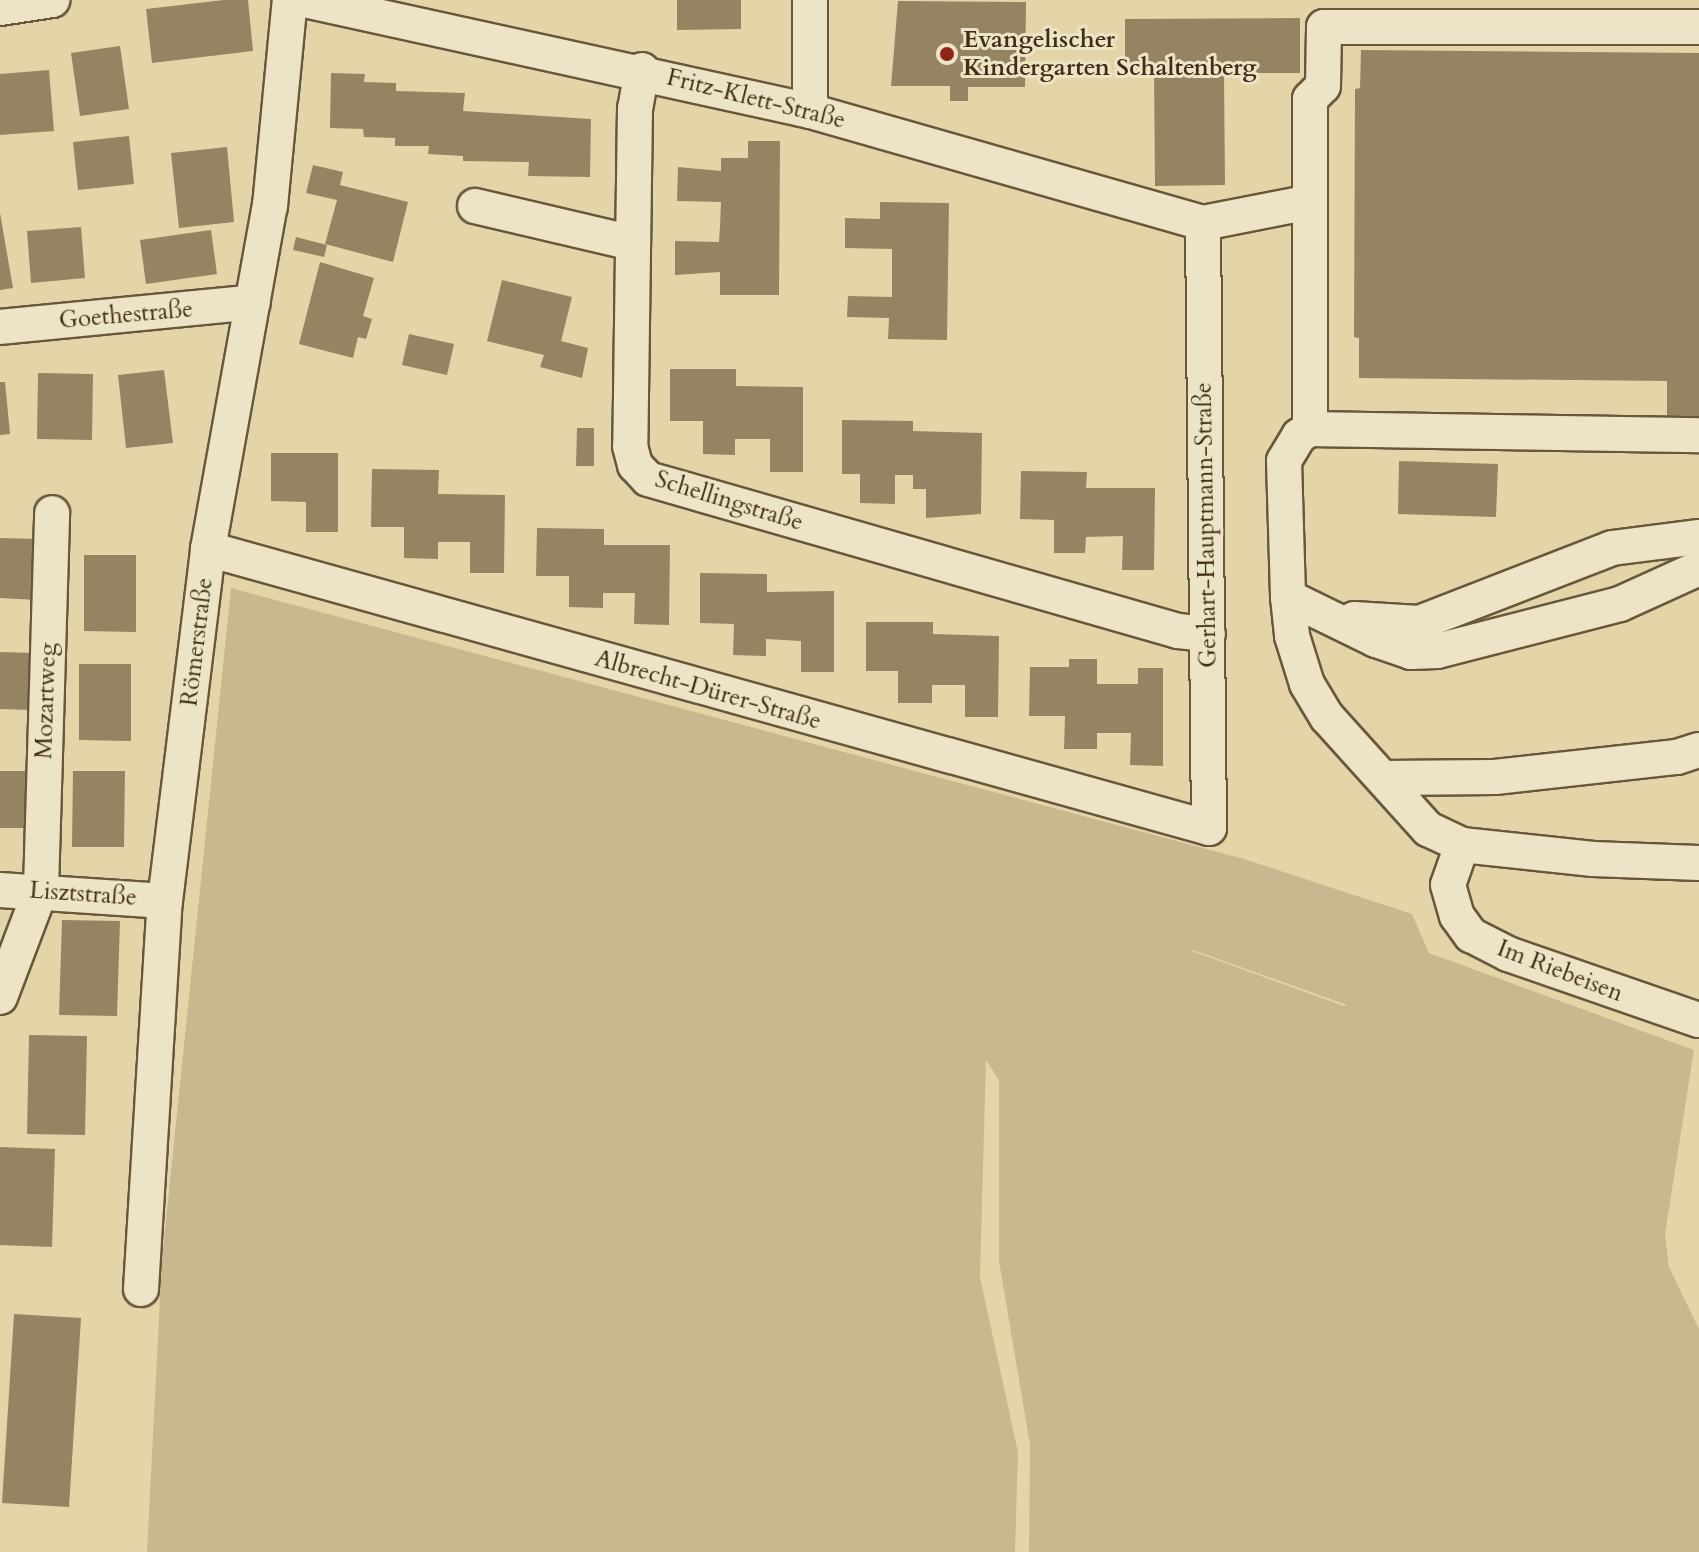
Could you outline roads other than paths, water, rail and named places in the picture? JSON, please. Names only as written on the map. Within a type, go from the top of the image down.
[{"type":"street","points":[[0,8],[52,0]]},
{"type":"street","name":"Römerstraße","points":[[141,1289],[165,901],[208,549],[270,206],[290,0]]},
{"type":"street","name":"Fritz-Klett-Straße","points":[[304,0],[642,70],[810,111],[1203,223]]},
{"type":"street","points":[[810,0],[810,111]]},
{"type":"street","points":[[1310,429],[1310,99],[1323,86],[1324,27],[1699,27]]},
{"type":"street","name":"Schellingstraße","points":[[642,70],[635,108],[630,446],[635,465],[648,479],[1178,631],[1208,634]]},
{"type":"street","points":[[1203,223],[1310,202]]},
{"type":"street","points":[[475,206],[633,243]]},
{"type":"street","name":"Gerhart-Hauptmann-Straße","points":[[1203,223],[1209,828]]},
{"type":"street","name":"Goethestraße","points":[[0,327],[253,302]]},
{"type":"street","points":[[1693,859],[1462,845],[1428,829],[1327,717],[1307,684],[1292,636],[1284,461],[1299,436],[1310,429],[1699,435]]},
{"type":"street","name":"Mozartweg","points":[[0,997],[41,889],[52,513]]},
{"type":"street","points":[[1330,616],[1419,623],[1612,548],[1699,537]]},
{"type":"street","name":"Albrecht-Dürer-Straße","points":[[208,549],[1209,828]]},
{"type":"street","points":[[1288,597],[1399,648],[1437,651],[1620,604],[1699,568]]},
{"type":"street","points":[[1384,778],[1495,777],[1699,750]]},
{"type":"street","name":"Im Riebeisen","points":[[1462,845],[1448,885],[1457,916],[1471,935],[1508,954],[1699,1020]]},
{"type":"street","name":"Lisztstraße","points":[[0,890],[41,889],[165,901]]},
{"type":"place","name":"Evangelischer Kindergarten Schaltenberg","points":[[947,54]]}]
